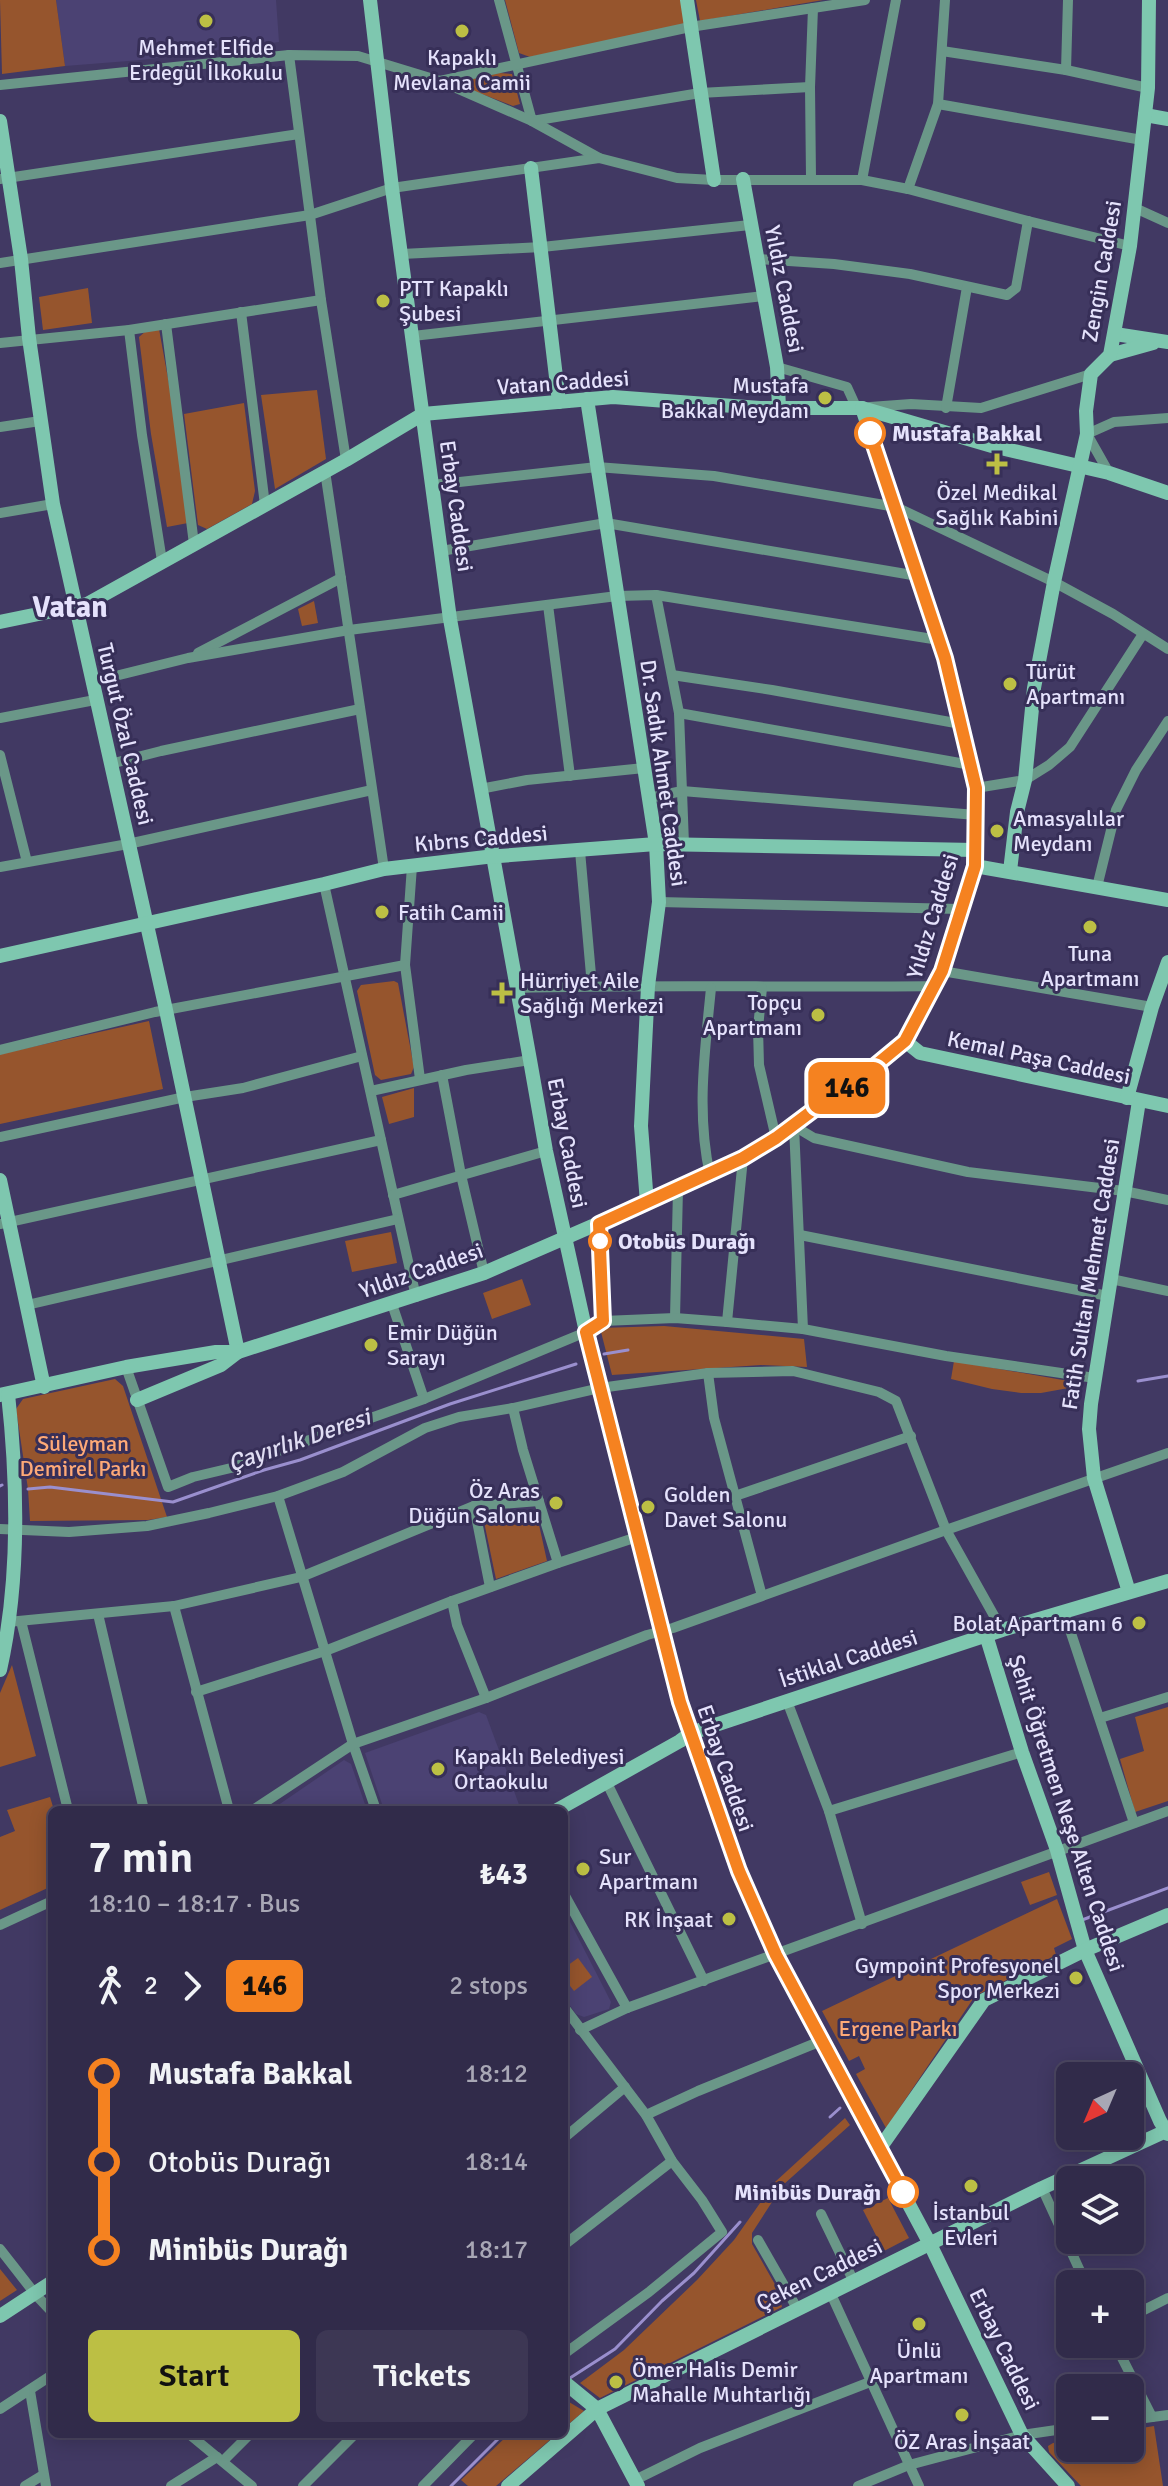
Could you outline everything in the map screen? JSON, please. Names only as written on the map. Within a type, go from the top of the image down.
[{"type":"street","name":"Erbay Caddesi","points":[[370,0],[450,619],[480,789],[565,1240],[661,1631],[691,1733],[739,1871],[776,1955],[930,2244],[1022,2435],[1068,2486]]},
{"type":"street","points":[[499,0],[532,121]]},
{"type":"street","points":[[687,0],[714,180]]},
{"type":"street","points":[[440,81],[690,27],[865,0]]},
{"type":"street","points":[[862,180],[896,0]]},
{"type":"street","points":[[908,189],[938,104],[945,0]]},
{"type":"street","points":[[1066,70],[1068,0]]},
{"type":"street","name":"Zengin Caddesi","points":[[1010,871],[1017,812],[1025,780],[1034,688],[1087,434],[1086,411],[1091,374],[1110,355],[1130,246],[1148,88],[1149,0]]},
{"type":"street","points":[[811,178],[813,8]]},
{"type":"street","points":[[942,51],[1066,70],[1148,88]]},
{"type":"street","points":[[289,55],[321,300],[346,460]]},
{"type":"street","points":[[0,85],[289,55],[358,56],[440,81],[532,121],[599,158],[677,178],[862,180],[1130,246]]},
{"type":"street","points":[[532,121],[700,93],[810,87]]},
{"type":"street","points":[[938,104],[1142,140]]},
{"type":"street","points":[[1145,115],[1168,119]]},
{"type":"street","name":"Turgut Özal Caddesi","points":[[0,121],[4,178],[21,259],[53,504],[185,1097],[238,1352]]},
{"type":"street","points":[[4,178],[299,134]]},
{"type":"street","points":[[0,263],[310,215],[392,188],[599,158]]},
{"type":"street","points":[[531,168],[559,402]]},
{"type":"street","name":"Yıldız Caddesi","points":[[743,179],[777,367],[779,407]]},
{"type":"street","points":[[1135,208],[1168,223]]},
{"type":"street","points":[[758,259],[834,264],[910,274],[1007,295],[1016,288],[1028,221]]},
{"type":"street","points":[[402,254],[542,247],[750,225]]},
{"type":"street","points":[[946,408],[967,287]]},
{"type":"street","points":[[413,336],[764,296]]},
{"type":"street","points":[[0,343],[129,330],[321,300]]},
{"type":"street","points":[[241,312],[265,505]]},
{"type":"street","points":[[166,324],[194,544]]},
{"type":"street","points":[[129,330],[162,561]]},
{"type":"street","points":[[1115,334],[1164,342]]},
{"type":"street","points":[[1110,355],[1164,342]]},
{"type":"street","points":[[777,367],[847,387],[859,408],[911,404],[981,408],[1091,374]]},
{"type":"street","name":"Vatan Caddesi","points":[[0,622],[87,604],[423,414],[613,397],[760,408],[859,408],[992,446],[1109,473],[1168,493]]},
{"type":"street","name":"Dr. Sadık Ahmet Caddesi","points":[[587,399],[656,844],[659,902],[648,986],[641,1126],[647,1203]]},
{"type":"street","name":"Yıldız Caddesi","points":[[4,1395],[126,1367],[216,1352],[238,1352],[484,1273],[565,1240],[743,1158],[853,1084],[905,1041],[942,971],[975,866],[976,788],[939,640],[896,507],[859,408]]},
{"type":"street","points":[[1109,473],[1087,434],[1114,422],[1168,418]]},
{"type":"street","points":[[0,427],[40,421]]},
{"type":"street","points":[[432,485],[597,467],[714,476],[896,507],[1054,582],[1168,649]]},
{"type":"street","points":[[325,471],[384,869]]},
{"type":"street","points":[[0,513],[53,504]]},
{"type":"street","points":[[441,551],[606,523],[918,576]]},
{"type":"street","points":[[188,658],[341,578]]},
{"type":"street","points":[[656,595],[679,713],[684,844]]},
{"type":"street","points":[[91,682],[188,658],[349,630],[617,596],[656,595],[939,640]]},
{"type":"street","points":[[548,605],[570,776]]},
{"type":"street","points":[[976,788],[1025,780],[1070,747],[1143,634]]},
{"type":"street","points":[[672,675],[961,724]]},
{"type":"street","points":[[0,718],[95,700]]},
{"type":"street","points":[[110,764],[360,709]]},
{"type":"street","points":[[679,713],[971,765]]},
{"type":"street","points":[[1097,887],[1116,810],[1136,770],[1168,721]]},
{"type":"street","points":[[0,755],[27,862]]},
{"type":"street","points":[[480,789],[527,780],[644,768]]},
{"type":"street","points":[[0,867],[128,844],[372,790]]},
{"type":"street","points":[[649,798],[682,791],[976,815]]},
{"type":"street","name":"Kıbrıs Caddesi","points":[[0,956],[384,869],[493,857],[656,844],[975,850]]},
{"type":"street","points":[[580,851],[592,986]]},
{"type":"street","points":[[412,866],[405,965],[420,1079]]},
{"type":"street","points":[[975,866],[1168,900]]},
{"type":"street","points":[[324,884],[416,1297]]},
{"type":"street","points":[[659,902],[960,909]]},
{"type":"street","name":"Fatih Sultan Mehmet Caddesi","points":[[1129,1592],[1094,1478],[1089,1429],[1124,1191],[1133,1100],[1152,1007],[1168,962]]},
{"type":"street","points":[[0,1050],[166,1010],[405,965]]},
{"type":"street","points":[[942,971],[1152,1007]]},
{"type":"street","points":[[516,988],[936,986]]},
{"type":"street","points":[[710,1175],[705,1153],[701,1098],[711,988]]},
{"type":"street","points":[[762,988],[758,1028],[759,1065],[776,1138]]},
{"type":"street","name":"Kemal Paşa Caddesi","points":[[905,1041],[920,1053],[1168,1106]]},
{"type":"street","points":[[0,1137],[185,1097],[243,1088],[362,1056]]},
{"type":"street","points":[[371,1091],[420,1079],[530,1060]]},
{"type":"street","points":[[442,1075],[484,1273]]},
{"type":"street","points":[[794,1126],[814,1138],[968,1172],[1124,1191],[1168,1200]]},
{"type":"street","points":[[794,1126],[803,1329]]},
{"type":"street","points":[[5,1223],[381,1140]]},
{"type":"street","points":[[393,1195],[546,1151]]},
{"type":"street","points":[[727,1322],[743,1158]]},
{"type":"street","points":[[0,1180],[5,1223],[27,1305],[44,1387]]},
{"type":"street","points":[[675,1318],[678,1189]]},
{"type":"street","points":[[27,1305],[398,1219]]},
{"type":"street","points":[[599,1224],[603,1321]]},
{"type":"street","points":[[800,1235],[1108,1296]]},
{"type":"street","points":[[1111,1279],[1168,1291]]},
{"type":"street","points":[[392,1304],[424,1399]]},
{"type":"street","points":[[126,1367],[168,1487],[231,1468],[424,1399],[586,1332],[603,1321],[675,1318],[803,1329],[946,1356],[1093,1390]]},
{"type":"street","name":"Yıldız Caddesi","points":[[137,1400],[221,1365],[238,1352]]},
{"type":"street","points":[[7,1529],[69,1532],[147,1526],[278,1496],[343,1472],[425,1428],[459,1417],[600,1388],[708,1373],[793,1371],[879,1392],[896,1401],[946,1530],[1002,1630]]},
{"type":"street","points":[[708,1373],[714,1418],[762,1596]]},
{"type":"street","points":[[4,1395],[13,1437],[7,1529],[8,1579],[15,1621],[67,1806]]},
{"type":"street","points":[[513,1408],[558,1563]]},
{"type":"street","points":[[735,1496],[911,1436]]},
{"type":"street","points":[[259,1806],[353,1744],[486,1698],[647,1635],[1168,1453]]},
{"type":"street","points":[[278,1496],[375,1806]]},
{"type":"street","points":[[15,1621],[174,1606],[301,1577],[474,1506],[539,1501]]},
{"type":"street","points":[[474,1506],[490,1587]]},
{"type":"street","points":[[196,1692],[325,1651],[490,1587],[637,1537]]},
{"type":"street","name":"İstiklal Caddesi","points":[[564,1806],[691,1733],[986,1635],[1168,1581]]},
{"type":"street","points":[[452,1601],[457,1625],[486,1698]]},
{"type":"street","points":[[174,1606],[228,1806]]},
{"type":"street","points":[[1064,1612],[1134,1823]]},
{"type":"street","points":[[98,1614],[143,1806]]},
{"type":"street","points":[[0,1670],[15,1621]]},
{"type":"street","name":"Şehit Öğretmen Neşe Alten Caddesi","points":[[986,1635],[1022,1752],[1057,1850],[1085,1950],[1167,2132]]},
{"type":"street","points":[[1100,1718],[1168,1697]]},
{"type":"street","points":[[787,1701],[829,1811],[862,1924]]},
{"type":"street","points":[[829,1811],[1022,1752]]},
{"type":"street","points":[[607,1783],[704,1981]]},
{"type":"street","points":[[580,2030],[627,2008],[1168,1811]]},
{"type":"street","points":[[568,1901],[627,2008]]},
{"type":"street","points":[[0,1925],[48,1903]]},
{"type":"street","points":[[880,2148],[984,2000],[1085,1950],[1168,1915]]},
{"type":"street","points":[[568,2013],[646,2115],[672,2161],[722,2232],[649,2292],[568,2351]]},
{"type":"street","points":[[646,2115],[821,2041]]},
{"type":"street","points":[[568,2135],[625,2087]]},
{"type":"street","name":"Çeken Caddesi","points":[[568,2434],[597,2409],[1042,2188],[1167,2132]]},
{"type":"street","points":[[568,2242],[672,2161]]},
{"type":"street","points":[[1042,2188],[1080,2270]]},
{"type":"street","points":[[821,2214],[854,2282]]},
{"type":"street","points":[[758,2240],[798,2310]]},
{"type":"street","points":[[0,2249],[48,2308]]},
{"type":"street","points":[[0,2316],[48,2285]]},
{"type":"street","points":[[831,2294],[919,2486]]},
{"type":"street","points":[[1144,2310],[1168,2298]]},
{"type":"street","points":[[1122,2358],[1152,2417]]},
{"type":"street","points":[[0,2409],[48,2378]]},
{"type":"street","points":[[568,2385],[597,2409],[637,2483],[700,2448],[870,2382]]},
{"type":"street","points":[[25,2486],[44,2480],[30,2391]]},
{"type":"street","points":[[1144,2418],[1168,2415]]},
{"type":"street","points":[[858,2486],[909,2465],[1022,2435],[1056,2430]]},
{"type":"street","points":[[194,2438],[252,2486]]},
{"type":"street","points":[[171,2486],[220,2459],[245,2438]]},
{"type":"street","points":[[303,2486],[351,2438]]},
{"type":"street","points":[[423,2486],[470,2438]]},
{"type":"street","name":"Çeken Caddesi","points":[[508,2486],[563,2438]]},
{"type":"shaded area","name":"Mehmet Elfide Erdegül İlkokulu","points":[[56,0],[276,0],[279,42],[141,60],[65,66]]},
{"type":"shaded area","name":"Kapaklı Belediyesi Ortaokulu","points":[[479,1712],[486,1715],[520,1806],[383,1806],[365,1753]]},
{"type":"shaded area","points":[[344,1760],[351,1764],[366,1806],[277,1806]]},
{"type":"shaded area","points":[[568,1918],[611,2002],[609,2009],[584,2017],[576,2014],[568,2003]]},
{"type":"green space","points":[[0,0],[56,0],[65,66],[2,74]]},
{"type":"green space","points":[[505,0],[682,0],[685,25],[530,57],[519,53]]},
{"type":"green space","points":[[696,0],[823,0],[700,21]]},
{"type":"green space","points":[[499,73],[512,74],[520,104],[513,106],[458,85],[458,82]]},
{"type":"green space","points":[[88,288],[92,323],[43,330],[39,297]]},
{"type":"green space","points":[[159,329],[177,428],[188,523],[167,527],[139,337],[147,330]]},
{"type":"green space","points":[[317,390],[326,459],[275,489],[261,395]]},
{"type":"green space","points":[[244,403],[255,491],[252,504],[207,529],[198,525],[184,414]]},
{"type":"green space","points":[[314,601],[318,623],[302,626],[298,609]]},
{"type":"green space","points":[[398,983],[414,1067],[411,1074],[381,1080],[375,1075],[357,991],[361,985]]},
{"type":"green space","points":[[149,1021],[163,1089],[0,1124],[0,1054]]},
{"type":"green space","points":[[414,1088],[414,1117],[389,1124],[382,1097]]},
{"type":"green space","points":[[391,1232],[397,1263],[352,1272],[345,1241]]},
{"type":"green space","points":[[522,1279],[531,1305],[492,1319],[483,1293]]},
{"type":"green space","points":[[664,1326],[804,1339],[807,1367],[761,1365],[612,1375],[600,1328]]},
{"type":"green space","points":[[954,1361],[1074,1382],[1074,1387],[1041,1393],[992,1389],[951,1379]]},
{"type":"green space","name":"Süleyman Demirel Parkı","points":[[115,1379],[123,1386],[167,1517],[148,1520],[30,1521],[16,1409],[23,1399]]},
{"type":"green space","points":[[536,1511],[547,1561],[496,1579],[483,1517]]},
{"type":"green space","points":[[12,1665],[36,1756],[0,1767],[0,1693]]},
{"type":"green space","points":[[1168,1707],[1168,1801],[1135,1812],[1120,1759],[1144,1751],[1135,1717]]},
{"type":"green space","points":[[50,1797],[53,1806],[48,1806],[48,1888],[0,1910],[0,1837],[15,1831],[7,1810]]},
{"type":"green space","points":[[1049,1872],[1057,1895],[1030,1905],[1021,1882]]},
{"type":"green space","name":"Ergene Parkı","points":[[1057,1899],[1072,1939],[1054,1948],[1056,1955],[975,1996],[886,2128],[856,2074],[865,2069],[859,2056],[849,2061],[822,2011]]},
{"type":"green space","points":[[578,1958],[592,1977],[574,1991],[568,1983],[568,1965]]},
{"type":"green space","points":[[845,2118],[850,2125],[783,2185],[752,2233],[752,2244],[777,2288],[782,2307],[600,2398],[580,2383],[624,2350],[697,2280],[734,2240],[775,2182]]},
{"type":"green space","points":[[888,2198],[909,2238],[884,2251],[863,2210]]},
{"type":"green space","points":[[0,2269],[17,2290],[0,2301]]},
{"type":"green space","points":[[568,2401],[584,2411],[568,2425]]},
{"type":"green space","points":[[1154,2426],[1163,2486],[1081,2486],[1058,2462],[1144,2462],[1144,2428]]},
{"type":"green space","points":[[505,2438],[552,2438],[496,2486],[468,2486],[461,2480]]},
{"type":"green space","points":[[1056,2442],[1056,2459],[1049,2452],[1048,2446]]},
{"type":"waterway","name":"Çayırlık Deresi","points":[[604,1354],[628,1350]]},
{"type":"waterway","name":"Çayırlık Deresi","points":[[28,1489],[50,1487],[173,1502],[300,1460],[450,1404],[576,1364]]},
{"type":"waterway","name":"Çayırlık Deresi","points":[[1138,1381],[1168,1376]]},
{"type":"waterway","points":[[1082,1920],[1168,1888]]},
{"type":"waterway","points":[[830,2117],[840,2108]]},
{"type":"waterway","points":[[570,2378],[615,2349],[694,2273],[740,2222]]},
{"type":"waterway","points":[[451,2486],[499,2438]]},
{"type":"bus line","name":"146","points":[[870,433],[945,658],[976,788],[975,866],[942,971],[905,1041],[853,1084],[743,1158],[599,1224],[603,1321],[586,1332],[680,1702],[739,1871],[776,1955],[903,2192]]},
{"type":"place","name":"Mehmet Elfide Erdegül İlkokulu","points":[[206,21]]},
{"type":"place","name":"Kapaklı Mevlana Camii","points":[[462,31]]},
{"type":"place","name":"PTT Kapaklı Şubesi","points":[[383,301]]},
{"type":"place","name":"Mustafa Bakkal Meydanı","points":[[825,398]]},
{"type":"place","name":"Mustafa Bakkal","points":[[870,433]]},
{"type":"place","name":"Özel Medikal Sağlık Kabini","points":[[997,464]]},
{"type":"place","name":"Türüt Apartmanı","points":[[1010,684]]},
{"type":"place","name":"Amasyalılar Meydanı","points":[[997,831]]},
{"type":"place","name":"Fatih Camii","points":[[382,912]]},
{"type":"place","name":"Tuna Apartmanı","points":[[1090,927]]},
{"type":"place","name":"Hürriyet Aile Sağlığı Merkezi","points":[[502,993]]},
{"type":"place","name":"Topçu Apartmanı","points":[[818,1015]]},
{"type":"place","name":"Otobüs Durağı","points":[[600,1241]]},
{"type":"place","name":"Emir Düğün Sarayı","points":[[371,1345]]},
{"type":"place","name":"Öz Aras Düğün Salonu","points":[[556,1503]]},
{"type":"place","name":"Golden Davet Salonu","points":[[648,1507]]},
{"type":"place","name":"Bolat Apartmanı 6","points":[[1139,1623]]},
{"type":"place","name":"Kapaklı Belediyesi Ortaokulu","points":[[438,1769]]},
{"type":"place","name":"Sur Apartmanı","points":[[583,1869]]},
{"type":"place","name":"RK İnşaat","points":[[729,1919]]},
{"type":"place","name":"Gympoint Profesyonel Spor Merkezi","points":[[1076,1978]]},
{"type":"place","name":"İstanbul Evleri","points":[[971,2186]]},
{"type":"place","name":"Minibüs Durağı","points":[[903,2192]]},
{"type":"place","name":"Ünlü Apartmanı","points":[[919,2324]]},
{"type":"place","name":"Ömer Halis Demir Mahalle Muhtarlığı","points":[[616,2382]]},
{"type":"place","name":"ÖZ Aras İnşaat","points":[[962,2415]]},
{"type":"district","name":"Vatan","points":[[70,607]]}]
